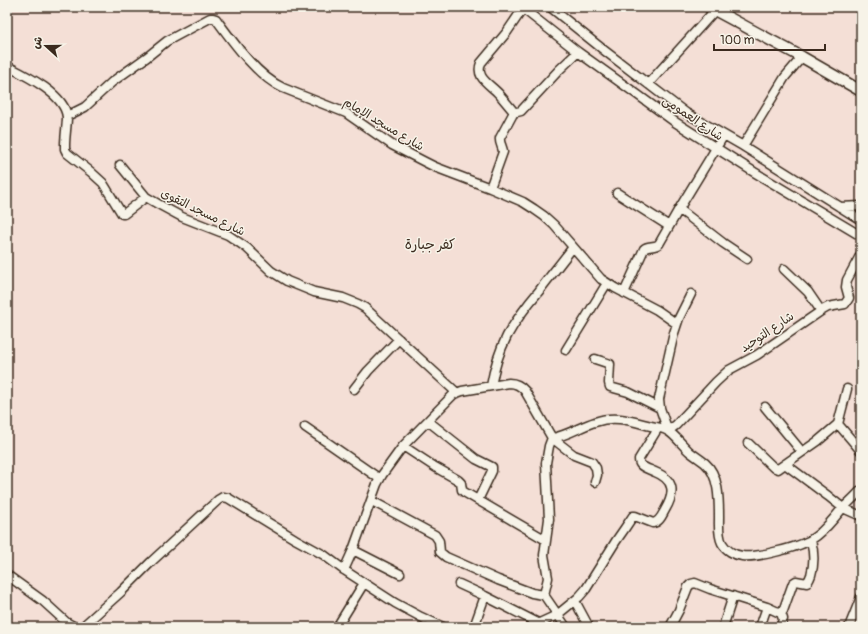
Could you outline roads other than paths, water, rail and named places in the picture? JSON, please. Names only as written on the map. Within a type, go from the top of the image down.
[{"type":"street","points":[[514,112],[498,93],[482,78],[479,68],[481,62],[514,22],[522,7]]},
{"type":"street","name":"شارع العمومى","points":[[522,7],[578,52],[675,122],[754,172],[861,236]]},
{"type":"street","points":[[550,7],[686,113],[744,146],[861,220]]},
{"type":"street","points":[[648,84],[714,8],[861,91]]},
{"type":"street","name":"شارع مسجد الإمام","points":[[67,116],[85,107],[112,82],[147,57],[166,41],[210,18],[216,19],[242,53],[273,83],[346,113],[392,145],[434,167],[490,188],[534,208],[554,225],[595,272],[607,283],[657,310],[677,324]]},
{"type":"street","points":[[514,112],[522,111],[558,70],[578,52]]},
{"type":"street","points":[[744,146],[776,91],[802,57]]},
{"type":"street","points":[[7,66],[49,90],[62,104],[67,116],[64,145],[67,153],[103,183],[122,214],[146,197]]},
{"type":"street","points":[[490,188],[503,152],[500,138],[514,112]]},
{"type":"street","points":[[624,293],[644,249],[648,246],[657,245],[724,135]]},
{"type":"street","name":"شارع مسجد التقوى","points":[[120,165],[146,197],[182,217],[228,235],[247,248],[271,271],[287,281],[314,292],[343,298],[358,304],[372,314],[457,393]]},
{"type":"street","points":[[617,194],[669,226]]},
{"type":"street","points":[[840,207],[861,206]]},
{"type":"street","points":[[679,209],[722,243],[747,259]]},
{"type":"street","points":[[490,386],[494,368],[507,336],[525,308],[573,247]]},
{"type":"street","name":"شارع التوحيد","points":[[668,431],[676,425],[729,370],[757,355],[820,310],[847,303],[849,298],[846,287],[847,280],[861,254]]},
{"type":"street","points":[[784,269],[808,292],[820,310]]},
{"type":"street","points":[[566,350],[607,283]]},
{"type":"street","points":[[668,431],[660,408],[660,392],[674,333],[681,313],[691,294]]},
{"type":"street","points":[[354,389],[368,371],[399,339]]},
{"type":"street","points":[[595,359],[610,364],[610,386],[628,392],[660,408]]},
{"type":"street","points":[[344,570],[380,479],[403,446],[452,397],[462,391],[509,383],[514,383],[522,388],[552,438],[574,455],[592,462],[596,468],[597,475],[595,482]]},
{"type":"street","points":[[748,443],[772,467],[778,469],[818,441],[838,424],[847,389]]},
{"type":"street","points":[[765,407],[802,452]]},
{"type":"street","points":[[552,438],[608,418],[629,420],[668,431],[690,452],[705,463],[713,474],[716,481],[720,538],[728,551],[742,556],[765,554],[794,547],[811,540],[823,530],[861,490]]},
{"type":"street","points":[[428,421],[476,459],[492,467],[492,471],[478,500]]},
{"type":"street","points":[[838,424],[861,451]]},
{"type":"street","points":[[306,427],[380,479]]},
{"type":"street","points":[[459,584],[485,596],[534,625],[557,615],[575,601],[586,589],[616,541],[626,528],[631,517],[635,516],[656,523],[660,520],[670,501],[672,489],[666,478],[642,466],[639,462],[639,459],[658,428]]},
{"type":"street","points":[[552,438],[546,463],[549,519],[544,559],[548,578],[544,595],[565,626]]},
{"type":"street","points":[[403,446],[431,465],[458,480],[461,483],[462,490],[546,540]]},
{"type":"street","points":[[785,464],[843,508],[861,516]]},
{"type":"street","points":[[82,627],[121,592],[188,527],[223,497],[228,498],[324,555],[344,570],[395,603],[443,627]]},
{"type":"street","points":[[372,501],[435,535],[439,541],[440,552],[446,557],[532,594],[544,595]]},
{"type":"street","points":[[781,613],[783,612],[793,583],[796,581],[807,583],[810,580],[814,568],[814,553],[811,540]]},
{"type":"street","points":[[353,550],[400,574]]},
{"type":"street","points":[[7,575],[43,601],[66,622],[76,627]]},
{"type":"street","points":[[337,627],[364,583]]},
{"type":"street","points":[[670,627],[679,610],[688,587],[695,583],[781,613],[783,615],[783,619],[781,627]]},
{"type":"street","points":[[474,627],[485,596]]},
{"type":"street","points":[[723,627],[733,596]]},
{"type":"street","points":[[849,627],[861,597]]},
{"type":"street","points":[[575,601],[589,627]]},
{"type":"street","points":[[760,627],[767,607]]},
{"type":"district","name":"كفر جبارة","points":[[430,244]]}]
